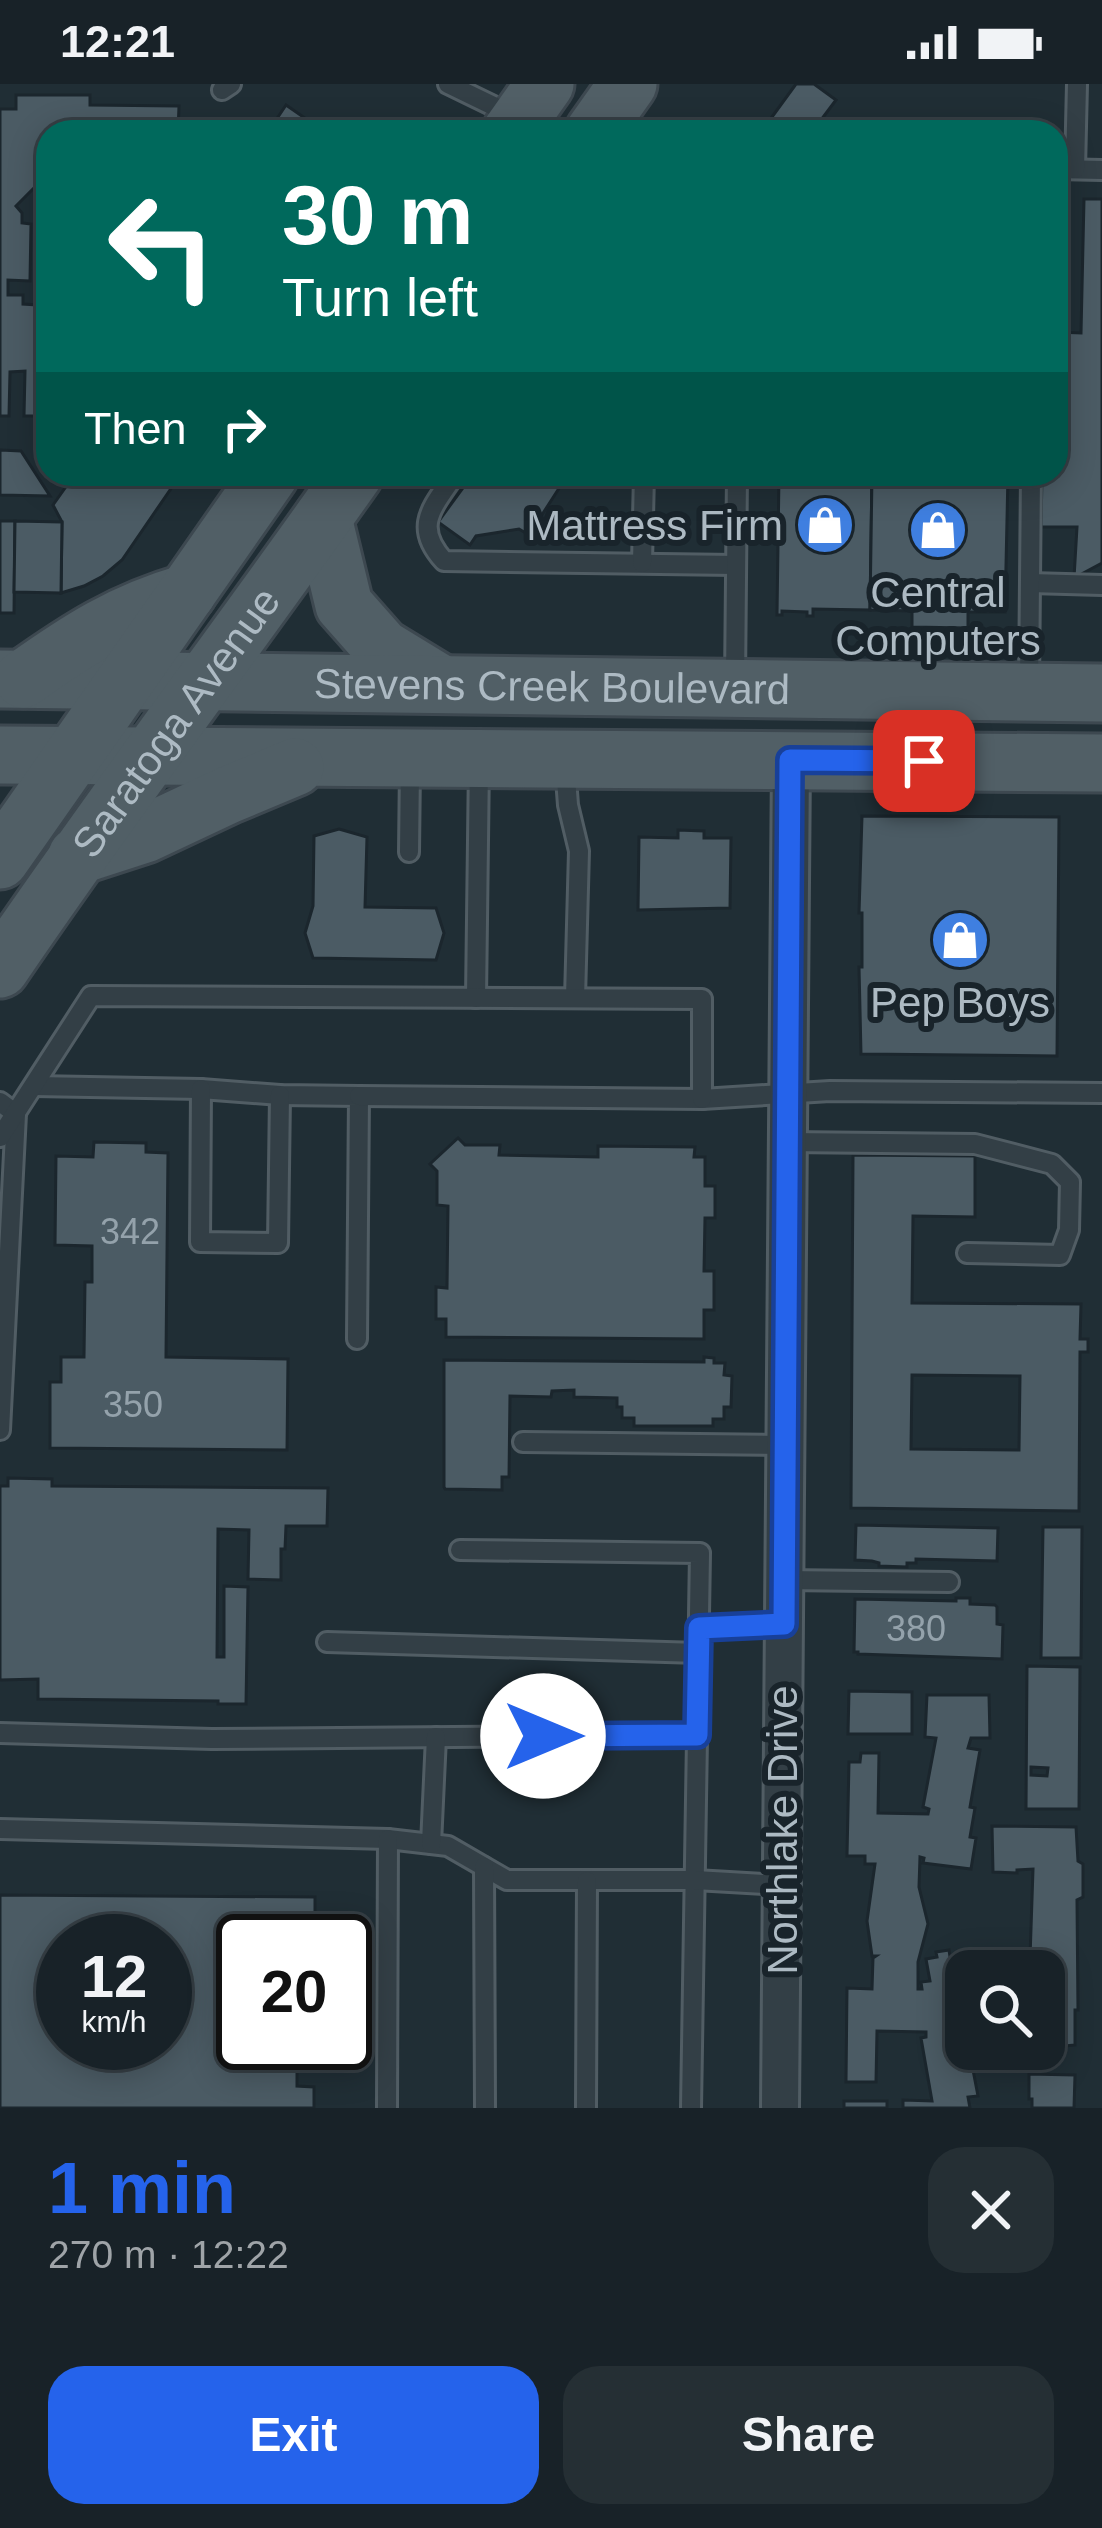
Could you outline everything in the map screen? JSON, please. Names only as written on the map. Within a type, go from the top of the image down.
[{"type":"main road","points":[[602,120],[628,84]]},
{"type":"main road","name":"Saratoga Avenue","points":[[0,860],[262,486]]},
{"type":"main road","points":[[338,496],[344,605],[382,648],[441,684]]},
{"type":"main road","name":"Saratoga Avenue","points":[[0,969],[338,496]]},
{"type":"main road","points":[[11,679],[116,619],[187,593]]},
{"type":"main road","name":"Stevens Creek Boulevard","points":[[11,679],[1102,693]]},
{"type":"main road","points":[[790,760],[804,737],[822,725],[872,720],[910,690]]},
{"type":"main road","name":"Stevens Creek Boulevard","points":[[0,755],[1102,763]]},
{"type":"main road","points":[[77,856],[145,834],[323,756]]},
{"type":"street","name":"Northlake Drive","points":[[780,2108],[790,760]]},
{"type":"lane","points":[[448,84],[526,112]]},
{"type":"lane","points":[[1068,154],[1077,84]]},
{"type":"lane","points":[[1068,169],[1102,170]]},
{"type":"lane","points":[[447,486],[431,511],[427,532],[431,547],[444,561],[736,565]]},
{"type":"lane","points":[[642,563],[644,486]]},
{"type":"lane","points":[[735,688],[737,486]]},
{"type":"lane","points":[[1029,692],[1031,486]]},
{"type":"lane","points":[[1030,583],[1102,585]]},
{"type":"lane","points":[[409,852],[410,756]]},
{"type":"lane","points":[[476,998],[479,757]]},
{"type":"lane","points":[[564,758],[579,851],[574,998]]},
{"type":"lane","points":[[0,1137],[8,1108],[34,1086],[92,996],[702,999],[703,1099]]},
{"type":"lane","points":[[34,1086],[201,1088],[280,1095],[703,1099],[830,1091],[1102,1094]]},
{"type":"lane","points":[[201,1088],[200,1242],[278,1243],[280,1095]]},
{"type":"lane","points":[[356,1339],[359,1096]]},
{"type":"lane","points":[[0,1430],[8,1108]]},
{"type":"lane","points":[[788,1142],[975,1144],[1052,1164],[1070,1182],[1069,1230],[1060,1255],[967,1252]]},
{"type":"lane","points":[[523,1442],[785,1445]]},
{"type":"lane","points":[[460,1550],[700,1553],[691,2108]]},
{"type":"lane","points":[[784,1580],[949,1582]]},
{"type":"lane","points":[[699,1628],[784,1624]]},
{"type":"lane","points":[[328,1642],[698,1653]]},
{"type":"lane","points":[[0,1733],[212,1739],[697,1735]]},
{"type":"lane","points":[[431,1844],[436,1737]]},
{"type":"lane","points":[[0,1829],[388,1839],[448,1846],[507,1880],[782,1885]]},
{"type":"lane","points":[[386,2108],[388,1839]]},
{"type":"lane","points":[[484,1867],[485,2108]]},
{"type":"lane","points":[[586,2108],[587,1881]]},
{"type":"building","points":[[796,84],[814,84],[836,100],[821,120],[770,120]]},
{"type":"building","points":[[16,95],[90,95],[90,105],[179,106],[178,120],[36,120],[36,190],[16,206],[22,223],[31,224],[30,281],[8,280],[8,295],[23,295],[23,304],[36,305],[36,416],[24,416],[25,371],[10,372],[9,416],[0,416],[0,109],[16,109]]},
{"type":"building","points":[[286,105],[308,120],[276,120]]},
{"type":"building","points":[[1084,199],[1102,199],[1102,563],[1074,578],[1077,527],[1041,527],[1042,486],[1068,486],[1068,332],[1081,333]]},
{"type":"building","points":[[0,450],[21,451],[36,474],[36,486],[44,486],[50,496],[0,495]]},
{"type":"building","points":[[66,486],[173,486],[122,560],[103,576],[61,593],[62,522],[53,505]]},
{"type":"building","points":[[464,486],[560,486],[529,535],[519,529],[476,536],[470,545],[438,522]]},
{"type":"building","name":"Mattress Firm","points":[[779,486],[872,486],[870,610],[813,609],[813,616],[782,611],[777,615]]},
{"type":"building","points":[[872,486],[1008,486],[1005,612],[968,612],[968,628],[912,627],[912,611],[870,610]]},
{"type":"building","points":[[0,521],[15,521],[14,613],[0,613]]},
{"type":"building","points":[[15,521],[62,522],[61,593],[14,592]]},
{"type":"building","name":"Pep Boys","points":[[862,816],[1059,817],[1057,1056],[861,1054]]},
{"type":"building","points":[[339,829],[367,837],[365,907],[436,908],[444,933],[436,960],[313,958],[305,933],[313,906],[314,836]]},
{"type":"building","points":[[678,830],[704,831],[704,838],[731,838],[730,908],[638,910],[639,837],[678,838]]},
{"type":"building","points":[[458,1138],[465,1145],[500,1145],[499,1155],[598,1157],[598,1146],[695,1147],[694,1157],[705,1157],[705,1186],[715,1186],[715,1218],[705,1218],[704,1271],[714,1271],[714,1310],[704,1310],[704,1339],[446,1337],[446,1319],[436,1319],[436,1287],[447,1288],[448,1206],[437,1205],[437,1171],[430,1164]]},
{"type":"building","points":[[94,1142],[146,1143],[146,1152],[168,1153],[166,1357],[288,1359],[287,1450],[50,1448],[50,1382],[61,1382],[61,1357],[84,1357],[85,1282],[92,1282],[92,1246],[55,1245],[56,1156],[93,1157]]},
{"type":"building","points":[[853,1155],[975,1156],[975,1217],[913,1216],[912,1303],[1081,1304],[1080,1339],[1088,1339],[1088,1352],[1080,1352],[1079,1511],[851,1508]],"holes":[[[912,1375],[1020,1376],[1019,1450],[911,1449]]]},
{"type":"building","points":[[704,1357],[725,1363],[724,1375],[732,1376],[731,1407],[724,1407],[724,1419],[713,1419],[713,1426],[634,1426],[634,1418],[622,1418],[617,1398],[574,1397],[574,1390],[552,1391],[551,1397],[510,1396],[509,1477],[502,1477],[502,1490],[445,1489],[444,1360],[704,1362]]},
{"type":"building","points":[[8,1478],[52,1479],[52,1486],[328,1488],[327,1526],[286,1526],[281,1580],[248,1579],[249,1530],[218,1529],[217,1657],[224,1657],[224,1586],[248,1587],[246,1704],[38,1699],[38,1679],[0,1680],[0,1486],[8,1486]]},
{"type":"building","points":[[856,1525],[998,1528],[997,1561],[916,1559],[907,1567],[855,1560]]},
{"type":"building","points":[[1043,1527],[1082,1527],[1081,1658],[1041,1658]]},
{"type":"building","points":[[956,1598],[997,1607],[997,1624],[1003,1625],[1002,1659],[854,1652],[855,1599]]},
{"type":"building","points":[[1027,1666],[1080,1667],[1079,1809],[1026,1809]],"holes":[[[1031,1767],[1048,1768],[1047,1776],[1031,1775]]]},
{"type":"building","points":[[849,1691],[912,1692],[912,1734],[848,1734]]},
{"type":"building","points":[[927,1695],[989,1695],[990,1738],[971,1738],[968,1748],[980,1750],[970,1807],[975,1808],[970,1837],[976,1838],[971,1869],[923,1863],[920,1857],[919,1887],[928,1924],[918,1962],[918,1989],[922,1989],[921,1982],[930,1981],[926,1959],[945,1951],[945,2070],[973,2070],[978,2096],[968,2097],[970,2108],[903,2108],[903,2100],[932,2101],[921,2038],[926,2032],[877,2031],[876,2082],[846,2082],[847,1988],[872,1989],[876,1956],[872,1956],[867,1921],[875,1864],[865,1864],[865,1856],[847,1856],[849,1762],[860,1762],[861,1753],[879,1753],[878,1813],[928,1814],[929,1809],[923,1807],[936,1738],[925,1737]]},
{"type":"building","points":[[992,1826],[1076,1827],[1083,1897],[1077,1900],[1075,2045],[1065,2046],[1065,1950],[1030,1950],[1033,1869],[993,1872]]},
{"type":"building","points":[[0,1895],[315,1897],[315,1914],[216,1914],[216,2070],[297,2070],[297,2086],[314,2087],[314,2108],[0,2108]]},
{"type":"building","points":[[1029,2074],[1075,2075],[1074,2108],[1032,2108]]},
{"type":"building","points":[[844,2101],[887,2101],[887,2108],[844,2108]]},
{"type":"place","name":"Mattress Firm","points":[[825,525]]},
{"type":"place","name":"Central Computers","points":[[938,530]]},
{"type":"place","name":"Pep Boys","points":[[960,940]]},
{"type":"route","points":[[543,1736],[697,1735],[699,1628],[784,1624],[790,760],[924,761]]}]
